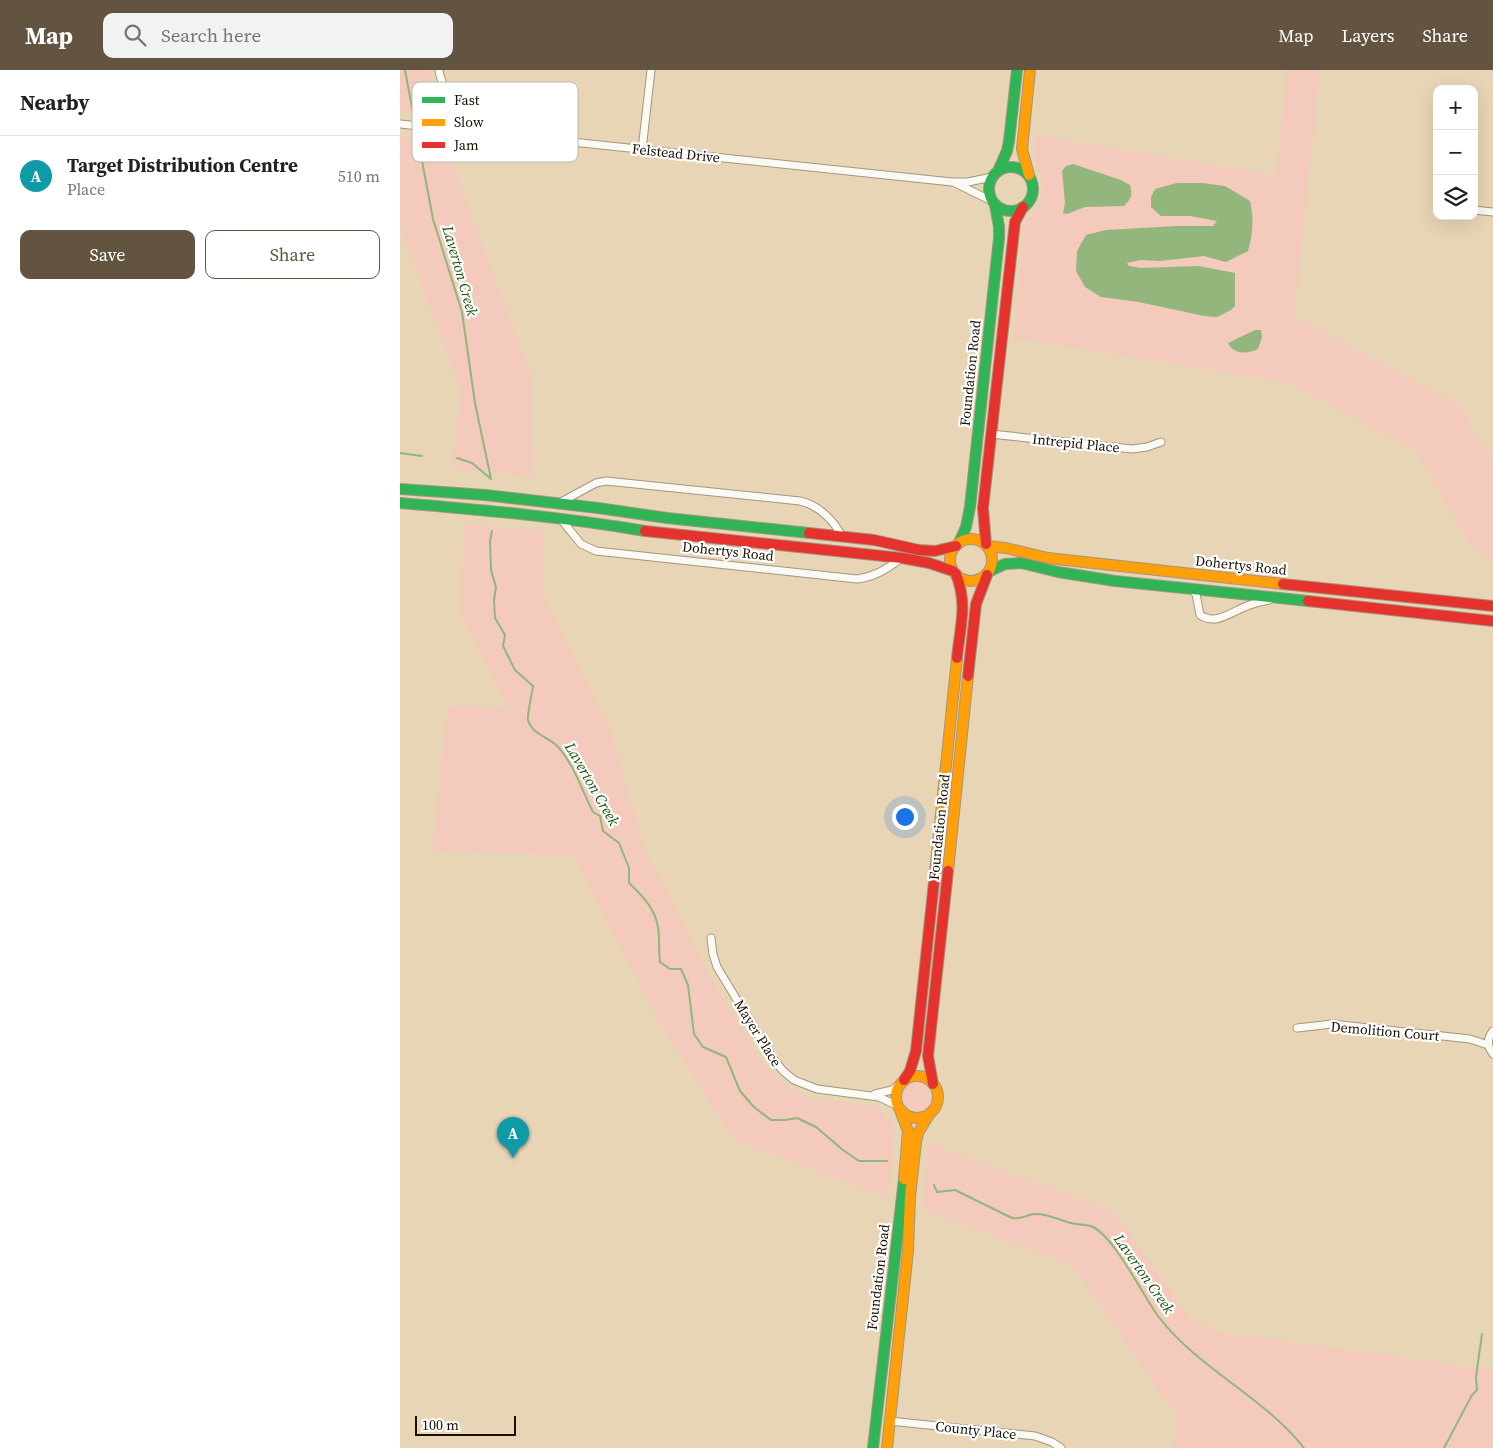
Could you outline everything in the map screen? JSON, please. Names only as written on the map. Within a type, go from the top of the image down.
[{"type":"street","points":[[439,70],[442,82]]},
{"type":"street","points":[[642,150],[650,70]]},
{"type":"street","points":[[1017,70],[1007,151],[988,189],[994,203],[1009,211],[1023,207],[1032,196],[1033,190],[1022,148],[1030,70]]},
{"type":"street","name":"Felstead Drive","points":[[578,143],[952,182],[973,181],[995,174]]},
{"type":"street","points":[[995,174],[1004,168],[1018,168],[1029,176]]},
{"type":"street","name":"Felstead Drive","points":[[952,182],[969,188],[994,203]]},
{"type":"street","name":"Foundation Road","points":[[957,545],[966,527],[970,506],[999,227],[994,203]]},
{"type":"street","name":"Foundation Road","points":[[986,545],[983,514],[991,434],[1015,222],[1023,207]]},
{"type":"street","points":[[1478,210],[1493,212]]},
{"type":"street","points":[[992,295],[1006,297]]},
{"type":"street","name":"Intrepid Place","points":[[991,434],[1132,449],[1147,447],[1161,442]]},
{"type":"street","points":[[558,504],[596,483],[606,481],[800,501],[814,506],[825,515],[835,525],[842,537]]},
{"type":"street","name":"Dohertys Road","points":[[400,489],[485,495],[667,518],[874,540],[928,551],[957,545]]},
{"type":"street","name":"Dohertys Road","points":[[400,503],[560,518],[648,531],[902,558],[929,563],[954,573]]},
{"type":"street","name":"Dohertys Road","points":[[560,518],[582,544],[596,551],[857,579],[880,573],[902,558]]},
{"type":"street","points":[[974,539],[986,545],[993,558],[989,573],[980,580],[971,582],[963,580],[954,573],[950,558],[957,545],[966,540],[974,539]]},
{"type":"street","name":"Dohertys Road","points":[[986,545],[1080,562],[1493,606]]},
{"type":"street","name":"Dohertys Road","points":[[989,573],[1005,564],[1022,563],[1073,575],[1493,621]]},
{"type":"street","name":"Foundation Road","points":[[903,1081],[910,1071],[916,1051],[960,627],[963,617],[964,600],[962,590],[954,573]]},
{"type":"street","name":"Foundation Road","points":[[933,1084],[928,1068],[928,1056],[976,604],[989,573]]},
{"type":"street","name":"Dohertys Road","points":[[1190,588],[1196,594],[1200,615],[1209,618],[1224,618],[1238,610],[1279,597]]},
{"type":"street","points":[[1351,604],[1352,591]]},
{"type":"street","name":"Mayer Place","points":[[711,938],[717,967],[782,1071],[794,1080],[817,1089],[879,1097],[899,1108]]},
{"type":"street","name":"Demolition Court","points":[[1297,1028],[1332,1024],[1473,1039],[1488,1045]]},
{"type":"street","points":[[1491,1033],[1488,1045],[1493,1054]]},
{"type":"street","name":"Demolition Court","points":[[1473,1039],[1491,1033]]},
{"type":"street","points":[[916,1076],[928,1079],[933,1084],[938,1096],[937,1102],[930,1113],[918,1118],[911,1117],[899,1108],[896,1094],[903,1081],[916,1076]]},
{"type":"street","name":"Mayer Place","points":[[869,1095],[892,1090],[903,1081]]},
{"type":"street","name":"Foundation Road","points":[[873,1448],[908,1141],[908,1131],[899,1108]]},
{"type":"street","name":"Foundation Road","points":[[886,1448],[908,1251],[910,1197],[916,1142],[918,1132],[930,1113]]},
{"type":"street","name":"County Place","points":[[889,1421],[1035,1436],[1052,1442],[1061,1448]]},
{"type":"shaded area","points":[[400,70],[431,70],[432,82],[412,82],[412,112],[400,111]]},
{"type":"shaded area","points":[[1287,70],[1320,70],[1294,317],[1458,403],[1493,462],[1493,561],[1472,548],[1416,451],[1287,383],[1013,338],[1025,225],[1038,206],[1044,190],[1034,159],[1034,135],[1276,175]]},
{"type":"shaded area","points":[[400,136],[412,137],[412,162],[452,162],[531,376],[533,477],[452,468],[461,390],[400,227]]},
{"type":"shaded area","points":[[1073,164],[1121,180],[1130,185],[1130,199],[1124,206],[1085,207],[1067,214],[1063,213],[1065,203],[1062,171],[1066,166]]},
{"type":"shaded area","points":[[1177,183],[1202,183],[1225,186],[1250,201],[1252,226],[1248,251],[1226,262],[1204,256],[1160,261],[1140,260],[1127,263],[1129,266],[1141,268],[1198,266],[1235,273],[1235,306],[1217,317],[1139,302],[1101,297],[1085,287],[1076,271],[1077,251],[1086,235],[1106,230],[1213,226],[1217,221],[1190,216],[1161,216],[1151,207],[1151,197],[1155,189]]},
{"type":"shaded area","points":[[1255,330],[1261,330],[1262,337],[1258,349],[1250,352],[1241,352],[1234,350],[1228,343]]},
{"type":"shaded area","points":[[463,523],[544,531],[544,598],[607,720],[645,849],[717,989],[769,1071],[787,1088],[800,1095],[814,1099],[877,1106],[895,1129],[888,1198],[734,1140],[658,1020],[575,855],[432,851],[448,706],[509,708],[462,617]]},
{"type":"shaded area","points":[[917,1083],[927,1087],[931,1097],[927,1107],[917,1111],[907,1107],[903,1097],[907,1087]]},
{"type":"shaded area","points":[[929,1143],[1110,1210],[1118,1216],[1188,1315],[1188,1320],[1198,1322],[1219,1332],[1493,1370],[1493,1448],[1174,1448],[1177,1417],[1076,1271],[1068,1264],[923,1210]]},
{"type":"waterway","name":"Laverton Creek","points":[[405,70],[412,108]]},
{"type":"waterway","name":"Laverton Creek","points":[[422,162],[433,219],[462,312],[475,403],[491,479]]},
{"type":"waterway","points":[[400,453],[422,456]]},
{"type":"waterway","points":[[457,458],[472,463],[491,479]]},
{"type":"waterway","name":"Laverton Creek","points":[[492,531],[490,541],[491,570],[496,587],[494,600],[495,618],[505,635],[503,646],[515,670],[533,686],[528,720],[530,725],[537,733],[555,744],[564,754],[593,812],[600,816],[603,831],[619,843],[629,868],[629,883],[646,901],[657,921],[660,962],[670,969],[681,969],[688,985],[694,1034],[703,1047],[726,1057],[740,1091],[754,1107],[771,1120],[797,1118],[816,1127],[859,1161],[887,1161]]},
{"type":"waterway","name":"Laverton Creek","points":[[934,1185],[937,1192],[955,1190],[1012,1218],[1039,1214],[1093,1227],[1110,1242],[1158,1316],[1174,1335],[1192,1352],[1270,1413],[1304,1448]]},
{"type":"waterway","points":[[1444,1448],[1472,1395],[1477,1390],[1476,1377],[1482,1334]]},
{"type":"traffic: fast","points":[[998,171],[1007,151],[1009,141],[1017,70]]},
{"type":"traffic: fast","points":[[1007,167],[1015,167],[1027,173],[1033,189],[1027,205],[1015,211],[1007,211],[995,205],[989,193],[989,185],[995,173],[1007,167]]},
{"type":"traffic: fast","points":[[959,543],[966,527],[970,507],[999,238],[995,205]]},
{"type":"traffic: fast","points":[[400,489],[485,495],[667,518],[809,533]]},
{"type":"traffic: fast","points":[[400,503],[554,518],[645,531]]},
{"type":"traffic: fast","points":[[990,571],[1005,564],[1021,563],[1058,572],[1115,581],[1308,601]]},
{"type":"traffic: fast","points":[[873,1448],[904,1179]]},
{"type":"traffic: slow","points":[[1029,175],[1022,149],[1030,70]]},
{"type":"traffic: slow","points":[[975,539],[983,542],[989,548],[992,560],[989,572],[983,578],[967,581],[959,578],[953,572],[950,556],[953,548],[959,542],[975,539]]},
{"type":"traffic: slow","points":[[987,546],[1006,548],[1048,558],[1283,584]]},
{"type":"traffic: slow","points":[[936,863],[957,658]]},
{"type":"traffic: slow","points":[[948,871],[968,676]]},
{"type":"traffic: slow","points":[[917,1076],[932,1082],[938,1097],[932,1112],[917,1118],[902,1112],[896,1097],[902,1082],[917,1076]]},
{"type":"traffic: slow","points":[[900,1110],[908,1131],[904,1179]]},
{"type":"traffic: slow","points":[[887,1448],[908,1251],[910,1197],[916,1142],[918,1133],[930,1113]]},
{"type":"traffic: jam","points":[[986,544],[983,508],[1015,222],[1023,207]]},
{"type":"traffic: jam","points":[[645,531],[902,558],[929,563],[953,571]]},
{"type":"traffic: jam","points":[[809,533],[874,540],[919,550],[935,551],[956,546]]},
{"type":"traffic: jam","points":[[956,574],[962,596],[957,658]]},
{"type":"traffic: jam","points":[[968,676],[976,604],[987,575]]},
{"type":"traffic: jam","points":[[1283,584],[1493,606]]},
{"type":"traffic: jam","points":[[1308,601],[1493,621]]},
{"type":"traffic: jam","points":[[904,1080],[910,1071],[916,1051],[936,863]]},
{"type":"traffic: jam","points":[[933,1084],[928,1056],[948,871]]},
{"type":"place","name":"Target Distribution Centre","points":[[513,1158]]}]
